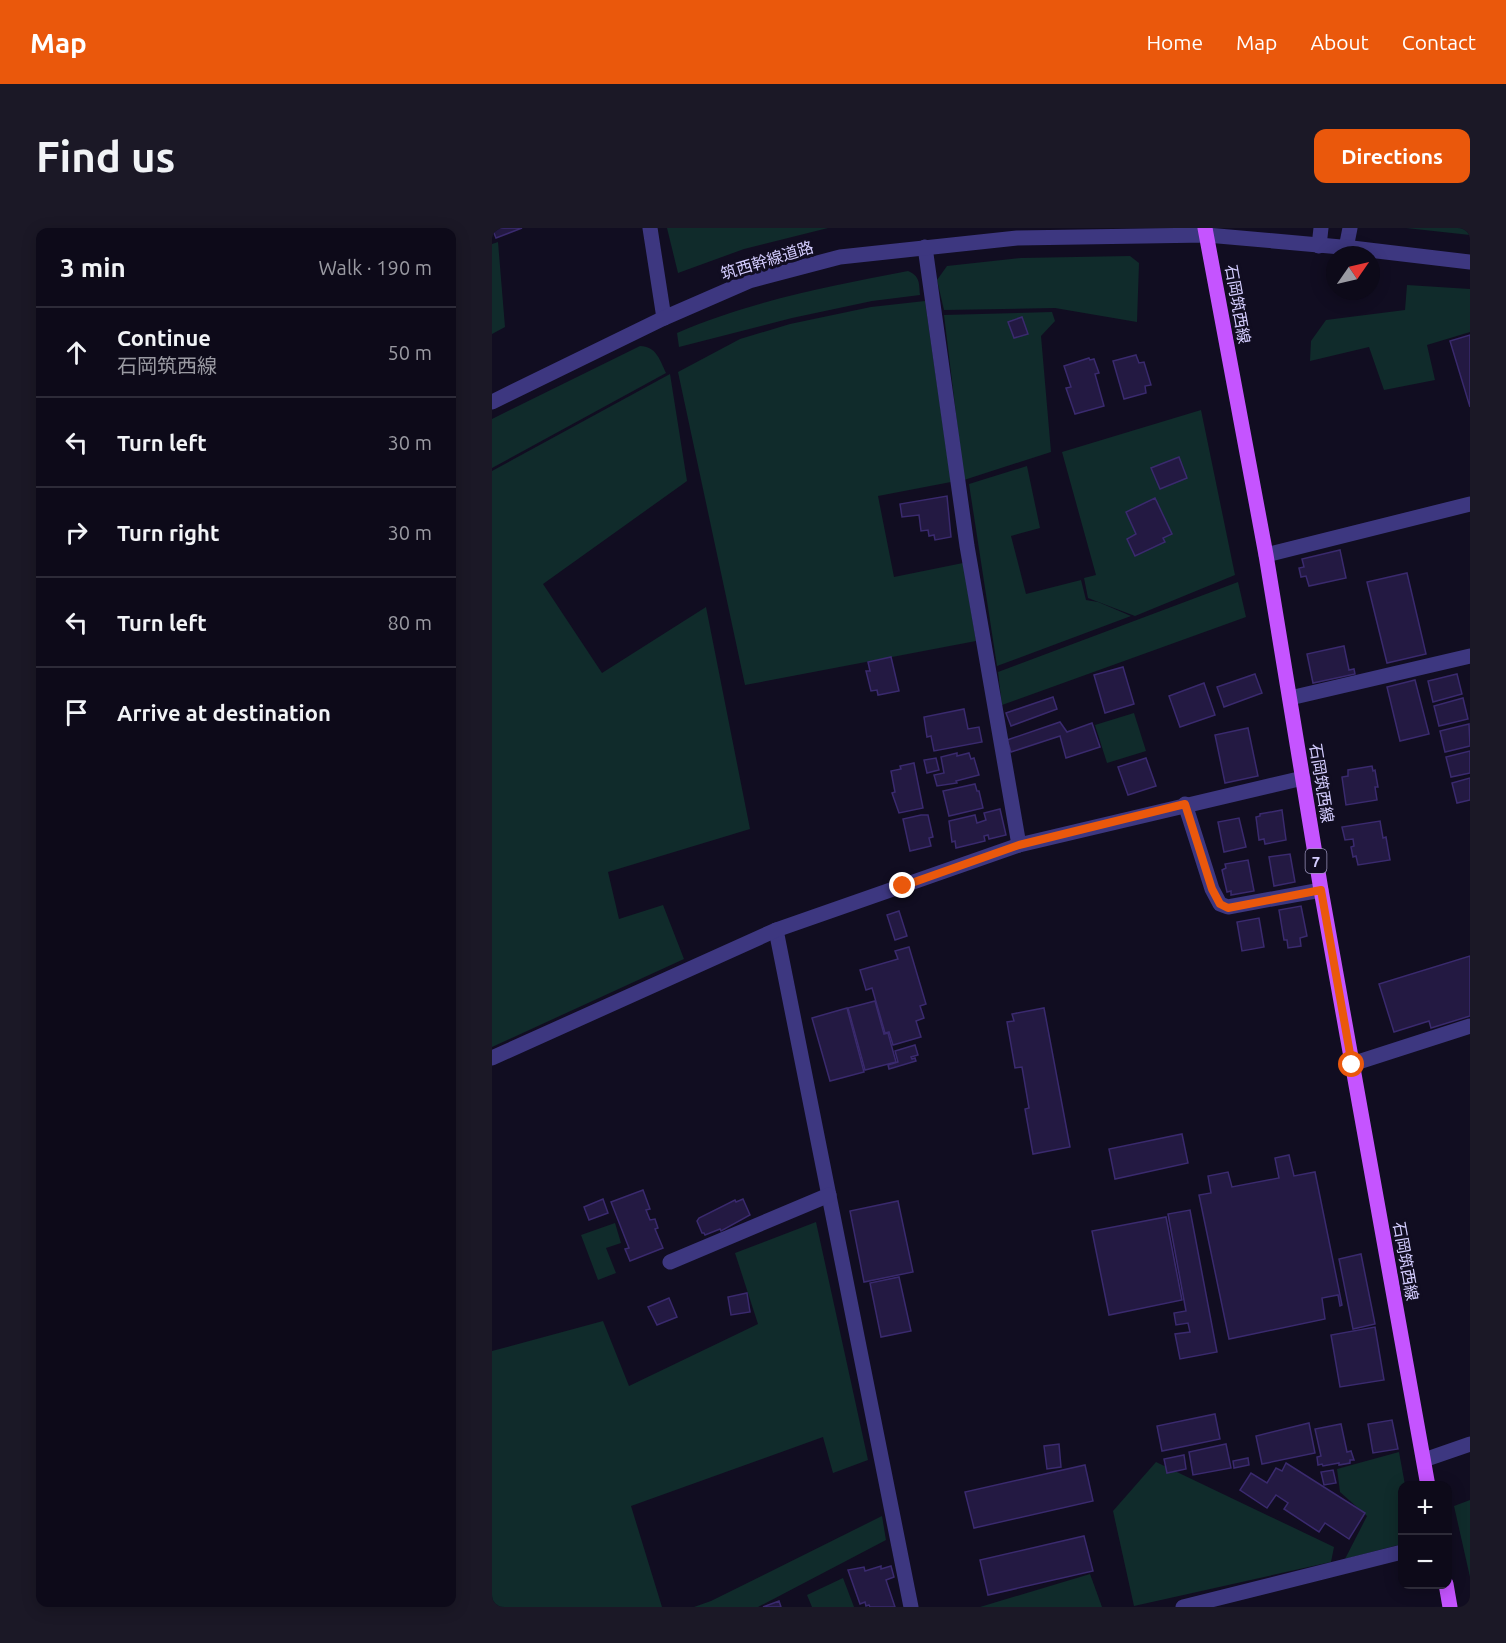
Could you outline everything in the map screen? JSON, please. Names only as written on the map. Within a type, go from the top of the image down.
[{"type":"main road","name":"石岡筑西線","points":[[1206,232],[1266,555],[1321,890],[1427,1481]]},
{"type":"main road","points":[[1447,1589],[1450,1607]]},
{"type":"street","points":[[650,228],[664,318]]},
{"type":"street","points":[[1319,246],[1321,228]]},
{"type":"street","points":[[1346,246],[1350,228]]},
{"type":"street","name":"筑西幹線道路","points":[[492,402],[664,318],[749,281],[840,257],[1017,238],[1206,232],[1326,247]]},
{"type":"street","points":[[925,247],[967,546],[1019,845]]},
{"type":"street","name":"筑西幹線道路","points":[[1380,252],[1470,262]]},
{"type":"street","points":[[1266,555],[1470,504]]},
{"type":"street","points":[[1290,698],[1470,656]]},
{"type":"street","points":[[492,1058],[777,930],[1019,845],[1303,778]]},
{"type":"street","points":[[1185,804],[1212,889],[1220,904],[1228,908],[1321,890]]},
{"type":"street","points":[[777,930],[911,1607]]},
{"type":"street","points":[[1352,1065],[1470,1026]]},
{"type":"street","points":[[670,1262],[829,1195]]},
{"type":"street","points":[[1424,1460],[1470,1444]]},
{"type":"street","points":[[1183,1607],[1398,1553]]},
{"type":"green space","points":[[667,228],[828,228],[744,249],[678,273]]},
{"type":"green space","points":[[1406,228],[1470,228],[1470,235]]},
{"type":"green space","points":[[498,242],[505,327],[492,334],[492,244]]},
{"type":"green space","points":[[1130,256],[1139,263],[1137,322],[1055,308],[944,310],[937,280],[947,266],[1021,258]]},
{"type":"green space","points":[[908,271],[917,278],[920,295],[872,301],[792,318],[679,347],[677,333],[733,312],[791,296]]},
{"type":"green space","points":[[1407,285],[1470,289],[1470,332],[1427,345],[1435,380],[1384,390],[1369,347],[1310,361],[1311,341],[1326,320],[1405,310]]},
{"type":"green space","points":[[925,301],[951,482],[878,496],[894,577],[963,563],[976,641],[745,685],[678,372],[740,339],[790,324],[871,307]]},
{"type":"green space","points":[[1052,312],[1055,321],[1041,336],[1051,452],[964,480],[944,315]]},
{"type":"green space","points":[[640,346],[654,351],[666,373],[492,468],[492,419]]},
{"type":"green space","points":[[670,374],[687,481],[543,584],[602,673],[706,607],[750,829],[608,872],[619,919],[663,905],[684,959],[492,1047],[492,471]]},
{"type":"green space","points":[[1201,410],[1235,575],[1135,616],[1088,598],[1084,578],[1096,575],[1062,452]]},
{"type":"green space","points":[[1027,466],[1040,528],[1011,536],[1026,594],[1081,580],[1086,600],[1098,602],[1131,616],[997,666],[969,484]]},
{"type":"green space","points":[[1238,582],[1246,617],[1002,705],[998,672]]},
{"type":"green space","points":[[1134,713],[1146,751],[1107,763],[1095,725]]},
{"type":"green space","points":[[816,1222],[868,1460],[833,1473],[823,1437],[631,1506],[662,1607],[492,1607],[492,1351],[603,1321],[629,1386],[758,1324],[735,1253]]},
{"type":"green space","points":[[615,1223],[621,1243],[606,1248],[616,1273],[598,1280],[581,1235]]},
{"type":"green space","points":[[1399,1452],[1404,1481],[1398,1481],[1398,1545],[1345,1559],[1367,1516],[1340,1492],[1337,1469]]},
{"type":"green space","points":[[1156,1462],[1334,1547],[1331,1562],[1134,1606],[1113,1511]]},
{"type":"green space","points":[[1470,1500],[1470,1577],[1454,1506]]},
{"type":"green space","points":[[882,1516],[886,1540],[758,1607],[694,1607],[711,1601]]},
{"type":"green space","points":[[1090,1574],[1102,1607],[980,1607]]},
{"type":"green space","points":[[843,1578],[854,1607],[812,1607],[807,1595]]},
{"type":"building","points":[[492,228],[522,228],[496,238]]},
{"type":"building","points":[[1022,317],[1028,334],[1014,338],[1008,322]]},
{"type":"building","points":[[1470,335],[1470,407],[1450,341]]},
{"type":"building","points":[[1136,355],[1139,363],[1144,362],[1151,385],[1145,386],[1146,393],[1124,399],[1113,361]]},
{"type":"building","points":[[1089,358],[1094,359],[1099,373],[1095,374],[1104,406],[1075,414],[1066,388],[1071,387],[1064,366]]},
{"type":"building","points":[[1179,457],[1187,478],[1160,489],[1151,468]]},
{"type":"building","points":[[947,496],[951,537],[935,540],[934,535],[929,536],[928,530],[921,531],[919,515],[902,517],[900,504]]},
{"type":"building","points":[[1155,498],[1172,534],[1163,538],[1165,542],[1135,556],[1127,539],[1136,534],[1126,512]]},
{"type":"building","points":[[1340,550],[1346,578],[1309,586],[1306,576],[1301,577],[1299,568],[1304,567],[1302,559]]},
{"type":"building","points":[[1407,573],[1426,654],[1387,663],[1367,582]]},
{"type":"building","points":[[1344,646],[1349,670],[1354,669],[1355,674],[1313,683],[1307,654]]},
{"type":"building","points":[[891,657],[899,691],[878,695],[877,690],[871,691],[866,671],[870,671],[868,662]]},
{"type":"building","points":[[1123,667],[1134,704],[1105,713],[1094,675]]},
{"type":"building","points":[[1255,674],[1262,693],[1224,707],[1217,687]]},
{"type":"building","points":[[1457,674],[1462,694],[1433,702],[1428,681]]},
{"type":"building","points":[[1415,680],[1429,734],[1400,741],[1387,687]]},
{"type":"building","points":[[1204,683],[1215,715],[1180,727],[1169,696]]},
{"type":"building","points":[[1053,697],[1057,709],[1011,726],[1006,713]]},
{"type":"building","points":[[1463,698],[1468,719],[1439,726],[1434,706]]},
{"type":"building","points":[[964,709],[968,729],[979,727],[982,742],[934,751],[931,736],[927,737],[924,717]]},
{"type":"building","points":[[1060,722],[1067,732],[1092,723],[1100,747],[1066,758],[1060,736],[1011,752],[1007,740]]},
{"type":"building","points":[[1469,724],[1470,746],[1445,752],[1440,731]]},
{"type":"building","points":[[1248,728],[1258,776],[1225,783],[1215,735]]},
{"type":"building","points":[[1470,751],[1470,773],[1451,777],[1446,757]]},
{"type":"building","points":[[957,753],[957,756],[969,753],[971,759],[974,758],[979,775],[956,781],[957,783],[937,786],[934,775],[944,773],[941,757]]},
{"type":"building","points":[[936,758],[939,770],[927,773],[924,760]]},
{"type":"building","points":[[1146,758],[1156,786],[1128,795],[1118,767]]},
{"type":"building","points":[[914,763],[923,808],[899,813],[892,793],[895,792],[891,771]]},
{"type":"building","points":[[1372,766],[1378,787],[1375,787],[1377,800],[1346,805],[1342,777],[1348,776],[1348,770]]},
{"type":"building","points":[[1470,778],[1470,800],[1457,803],[1452,783]]},
{"type":"building","points":[[975,784],[983,808],[949,816],[943,791]]},
{"type":"building","points":[[1000,809],[1006,835],[989,839],[988,835],[984,836],[985,841],[956,848],[955,841],[952,842],[949,821],[975,815],[977,823],[986,820],[984,813]]},
{"type":"building","points":[[1282,810],[1286,840],[1265,844],[1264,839],[1259,840],[1256,817],[1260,814]]},
{"type":"building","points":[[928,815],[933,837],[929,838],[931,846],[910,851],[903,819]]},
{"type":"building","points":[[1239,818],[1246,847],[1224,852],[1218,822]]},
{"type":"building","points":[[1380,821],[1383,838],[1386,837],[1390,860],[1358,865],[1351,847],[1354,846],[1353,839],[1345,840],[1342,827]]},
{"type":"building","points":[[1290,854],[1295,882],[1274,886],[1269,857]]},
{"type":"building","points":[[1248,860],[1254,891],[1231,895],[1231,891],[1227,892],[1222,870],[1226,868],[1225,864]]},
{"type":"building","points":[[1301,906],[1307,936],[1300,938],[1301,946],[1288,948],[1287,940],[1284,940],[1279,910]]},
{"type":"building","points":[[899,911],[907,936],[895,940],[887,915]]},
{"type":"building","points":[[1259,918],[1264,947],[1242,951],[1237,922]]},
{"type":"building","points":[[909,947],[926,1004],[920,1006],[924,1018],[916,1021],[921,1037],[893,1045],[889,1032],[885,1033],[872,988],[866,990],[860,970],[898,959],[895,951]]},
{"type":"building","points":[[1470,956],[1470,1016],[1431,1028],[1429,1021],[1394,1032],[1379,984]]},
{"type":"building","points":[[875,1001],[884,1034],[888,1033],[896,1062],[865,1070],[848,1008]]},
{"type":"building","points":[[847,1008],[864,1072],[830,1081],[812,1018]]},
{"type":"building","points":[[1044,1008],[1070,1147],[1033,1154],[1025,1109],[1029,1108],[1022,1067],[1015,1068],[1007,1022],[1014,1021],[1012,1014]]},
{"type":"building","points":[[915,1045],[918,1055],[911,1057],[916,1061],[889,1069],[888,1065],[898,1062],[895,1051]]},
{"type":"building","points":[[1182,1134],[1188,1163],[1115,1179],[1109,1149]]},
{"type":"building","points":[[1289,1155],[1294,1176],[1315,1172],[1342,1305],[1340,1306],[1338,1295],[1322,1298],[1325,1319],[1229,1339],[1199,1195],[1211,1193],[1208,1176],[1228,1172],[1232,1187],[1279,1178],[1275,1158]]},
{"type":"building","points":[[643,1190],[650,1209],[646,1210],[650,1220],[655,1219],[658,1228],[655,1229],[663,1248],[630,1261],[625,1249],[629,1248],[611,1202]]},
{"type":"building","points":[[603,1199],[608,1213],[589,1220],[584,1207]]},
{"type":"building","points":[[743,1199],[750,1215],[721,1231],[720,1229],[705,1235],[702,1233],[697,1221],[699,1218],[735,1200],[736,1202]]},
{"type":"building","points":[[898,1201],[913,1272],[864,1282],[850,1211]]},
{"type":"building","points":[[1190,1210],[1217,1352],[1180,1359],[1175,1334],[1190,1332],[1188,1323],[1176,1325],[1174,1313],[1186,1311],[1168,1214]]},
{"type":"building","points":[[1166,1217],[1182,1300],[1109,1315],[1092,1231]]},
{"type":"building","points":[[1361,1254],[1375,1324],[1353,1329],[1339,1259]]},
{"type":"building","points":[[899,1277],[911,1331],[881,1337],[870,1283]]},
{"type":"building","points":[[747,1293],[750,1312],[731,1315],[728,1297]]},
{"type":"building","points":[[669,1298],[677,1317],[657,1325],[648,1307]]},
{"type":"building","points":[[1375,1327],[1384,1380],[1340,1387],[1331,1335]]},
{"type":"building","points":[[1215,1414],[1220,1439],[1162,1451],[1157,1426]]},
{"type":"building","points":[[1392,1420],[1398,1449],[1373,1453],[1368,1424]]},
{"type":"building","points":[[1309,1423],[1315,1453],[1262,1464],[1256,1436]]},
{"type":"building","points":[[1341,1424],[1347,1452],[1351,1451],[1354,1460],[1339,1465],[1339,1463],[1318,1465],[1317,1457],[1321,1456],[1315,1429]]},
{"type":"building","points":[[1059,1444],[1061,1467],[1047,1469],[1044,1446]]},
{"type":"building","points":[[1226,1444],[1231,1468],[1193,1475],[1189,1452]]},
{"type":"building","points":[[1184,1455],[1186,1469],[1167,1473],[1164,1459]]},
{"type":"building","points":[[1248,1458],[1249,1465],[1234,1468],[1233,1461]]},
{"type":"building","points":[[1286,1463],[1365,1513],[1349,1539],[1325,1523],[1319,1532],[1284,1509],[1288,1503],[1276,1495],[1267,1508],[1240,1490],[1251,1473],[1267,1483],[1276,1468],[1282,1471]]},
{"type":"building","points":[[1085,1465],[1093,1501],[974,1528],[965,1492]]},
{"type":"building","points":[[1333,1470],[1336,1483],[1324,1485],[1321,1472]]},
{"type":"building","points":[[1084,1536],[1093,1571],[988,1595],[980,1560]]},
{"type":"building","points":[[881,1566],[881,1569],[891,1566],[894,1577],[886,1580],[895,1607],[870,1607],[866,1606],[865,1602],[860,1604],[848,1570],[864,1567],[865,1571]]},
{"type":"building","points":[[779,1601],[781,1607],[763,1607]]},
{"type":"route","points":[[903,886],[1019,845],[1185,804],[1212,889],[1220,904],[1228,908],[1321,890],[1352,1065]]}]
